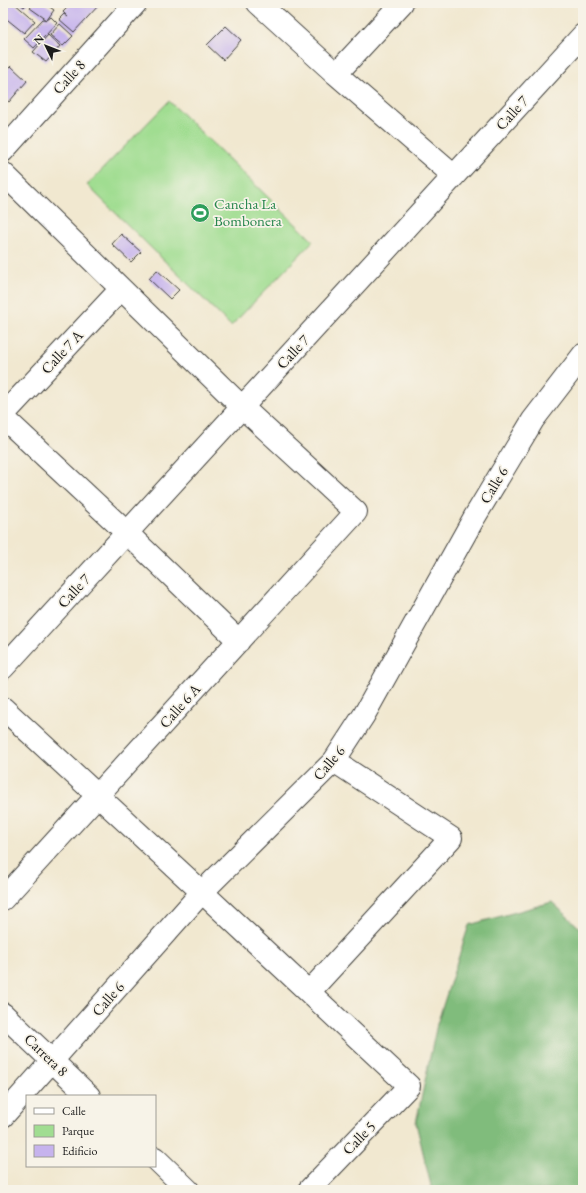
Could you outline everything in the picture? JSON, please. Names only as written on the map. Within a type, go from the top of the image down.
[{"type":"street","name":"Calle 8","points":[[3,151],[136,3]]},
{"type":"street","points":[[258,3],[336,74],[454,176]]},
{"type":"street","points":[[336,74],[402,3]]},
{"type":"street","name":"Calle 7","points":[[3,668],[583,35]]},
{"type":"street","points":[[3,173],[242,407]]},
{"type":"street","name":"Calle 7 A","points":[[3,416],[121,289]]},
{"type":"street","name":"Calle 6","points":[[3,1116],[202,892],[334,761],[364,716],[474,518],[533,420],[583,355]]},
{"type":"street","name":"Calle 6 A","points":[[3,899],[356,512],[242,407]]},
{"type":"street","points":[[3,416],[239,641]]},
{"type":"street","points":[[3,708],[308,992],[451,838],[334,761]]},
{"type":"street","name":"Calle 5","points":[[308,992],[409,1086],[310,1190]]},
{"type":"street","name":"Carrera 8","points":[[3,1014],[88,1095]]},
{"type":"street","points":[[156,1159],[188,1190]]},
{"type":"green space","name":"Cancha La Bombonera","points":[[169,101],[313,241],[231,326],[87,185]]},
{"type":"green space","points":[[552,902],[583,931],[583,1190],[432,1190],[416,1123],[437,1024],[469,925]]},
{"type":"building","points":[[7,3],[14,3],[35,21],[24,33],[3,16],[3,8]]},
{"type":"building","points":[[19,3],[28,3],[24,7]]},
{"type":"building","points":[[34,3],[44,3],[54,10],[47,20],[30,8]]},
{"type":"building","points":[[68,3],[97,3],[99,5],[74,32],[59,19],[64,14],[68,17],[63,12],[70,5]]},
{"type":"building","points":[[51,17],[57,23],[34,48],[24,39],[43,19],[47,20]]},
{"type":"building","points":[[60,24],[73,36],[63,46],[50,35]]},
{"type":"building","points":[[226,26],[241,40],[223,60],[207,45]]},
{"type":"building","points":[[48,35],[60,46],[46,62],[33,52]]},
{"type":"building","points":[[11,66],[27,81],[9,102],[3,97],[3,74]]},
{"type":"building","points":[[121,234],[141,252],[131,262],[112,244]]},
{"type":"building","points":[[157,270],[179,290],[170,299],[149,279]]},
{"type":"place","name":"Cancha La Bombonera","points":[[200,213]]}]
